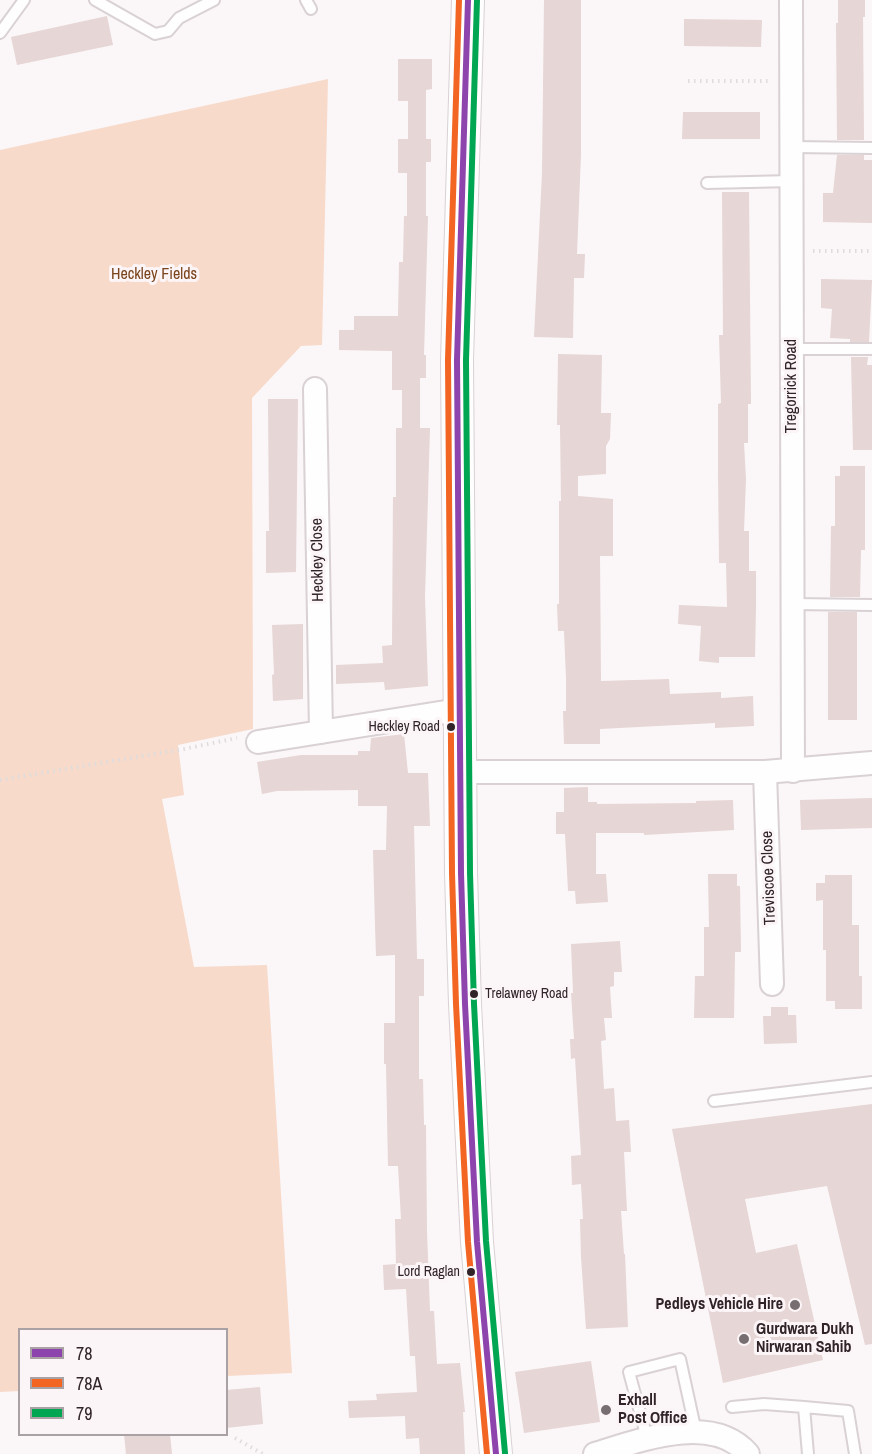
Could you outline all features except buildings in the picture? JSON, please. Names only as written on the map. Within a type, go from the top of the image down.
[{"type":"main road","points":[[468,0],[457,360],[459,772],[464,983],[477,1242],[496,1454]]},
{"type":"street","name":"Tregorrick Road","points":[[791,0],[793,771]]},
{"type":"street","name":"Heckley Close","points":[[315,389],[321,732]]},
{"type":"street","points":[[258,742],[458,710]]},
{"type":"street","points":[[459,772],[765,772],[872,763]]},
{"type":"street","name":"Treviscoe Close","points":[[765,772],[772,984]]},
{"type":"street","points":[[595,1454],[647,1438],[696,1432],[724,1438],[748,1454]]},
{"type":"lane","points":[[0,33],[24,0]]},
{"type":"lane","points":[[95,0],[155,34],[168,31],[179,18],[214,0]]},
{"type":"lane","points":[[792,147],[872,148]]},
{"type":"lane","points":[[707,183],[792,181]]},
{"type":"lane","points":[[792,348],[872,349]]},
{"type":"lane","points":[[792,604],[872,605]]},
{"type":"lane","points":[[714,1101],[872,1082]]},
{"type":"lane","points":[[647,1438],[629,1372],[680,1359],[696,1432]]},
{"type":"lane","points":[[732,1407],[764,1404],[848,1411],[855,1454]]},
{"type":"lane","points":[[804,1407],[808,1454]]},
{"type":"path","points":[[688,81],[791,81]]},
{"type":"path","points":[[792,251],[872,251]]},
{"type":"path","points":[[0,780],[184,750],[251,735],[258,742]]},
{"type":"path","points":[[235,1438],[263,1454]]},
{"type":"green space","name":"Heckley Fields","points":[[328,79],[322,345],[301,346],[252,398],[253,729],[178,745],[184,795],[162,799],[194,967],[267,965],[292,1373],[228,1376],[228,1328],[18,1328],[18,1391],[0,1392],[0,150]]},
{"type":"transit line","name":"78A","points":[[459,0],[448,360],[452,873],[468,1242],[487,1454]]},
{"type":"transit line","name":"78","points":[[468,0],[457,360],[461,873],[477,1242],[496,1454]]},
{"type":"transit line","name":"79","points":[[477,0],[466,360],[470,873],[486,1241],[505,1453]]},
{"type":"place","name":"Heckley Road","points":[[451,727]]},
{"type":"place","name":"Trelawney Road","points":[[474,994]]},
{"type":"place","name":"Lord Raglan","points":[[471,1272]]},
{"type":"place","name":"Pedleys Vehicle Hire","points":[[795,1305]]},
{"type":"place","name":"Gurdwara Dukh Nirwaran Sahib","points":[[744,1339]]},
{"type":"place","name":"Exhall Post Office","points":[[606,1410]]}]
